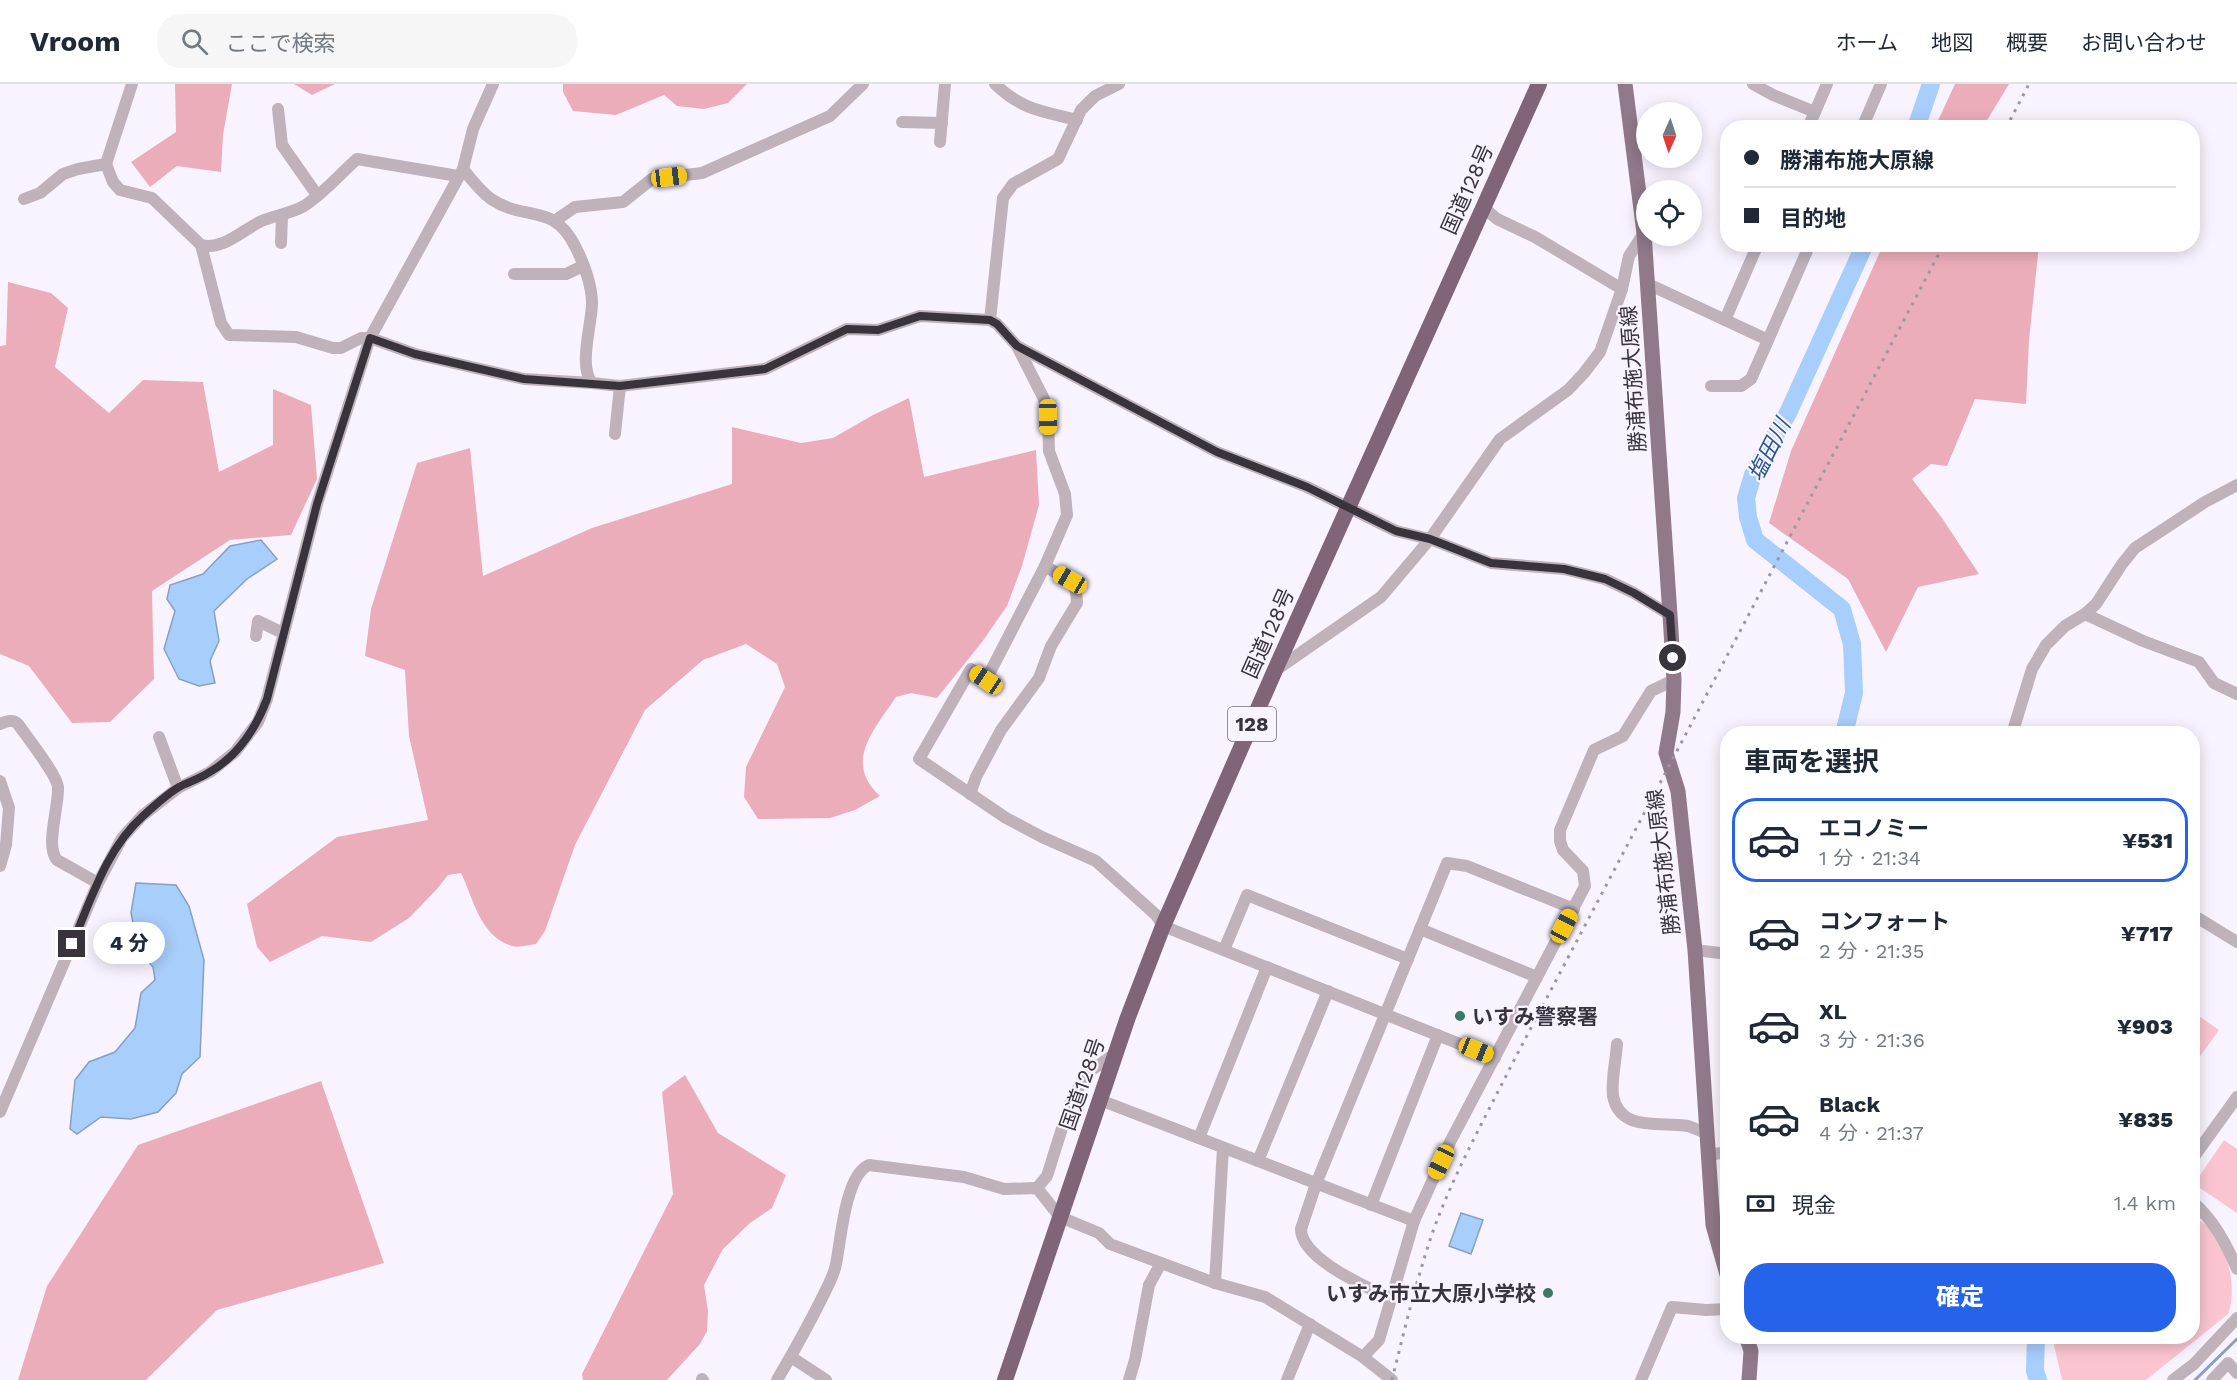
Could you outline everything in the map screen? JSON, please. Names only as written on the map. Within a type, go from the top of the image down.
[{"type":"highway","name":"国道128号","points":[[1005,1380],[1115,1054],[1163,926],[1275,670],[1539,84]]},
{"type":"main road","name":"勝浦布施大原線","points":[[1625,84],[1637,180]]},
{"type":"main road","name":"勝浦布施大原線","points":[[1645,246],[1674,680],[1672,723],[1665,753],[1678,791],[1695,950],[1713,1225],[1720,1250]]},
{"type":"main road","points":[[1749,1344],[1751,1351],[1749,1380]]},
{"type":"street","points":[[132,84],[106,164],[113,182],[120,190],[152,198],[201,245],[209,247],[231,239],[263,220],[282,216],[304,206],[357,159],[461,173],[491,199],[516,210],[556,220],[575,245],[592,302],[585,370],[592,383]]},
{"type":"street","points":[[0,1112],[98,883],[122,838],[142,816],[178,788],[210,772],[235,752],[258,722],[267,699],[319,495],[370,338],[461,173],[473,129],[493,84]]},
{"type":"street","points":[[556,220],[575,207],[623,202],[652,179],[702,173],[830,117],[863,84]]},
{"type":"street","points":[[940,142],[945,84]]},
{"type":"street","points":[[995,84],[1009,97],[1026,107],[1077,120]]},
{"type":"street","points":[[990,320],[1004,198],[1013,184],[1058,159],[1081,110],[1095,96],[1119,84]]},
{"type":"street","points":[[1753,84],[1815,112]]},
{"type":"street","points":[[1812,120],[1827,84]]},
{"type":"street","points":[[1865,120],[1881,84]]},
{"type":"street","points":[[278,109],[282,145],[317,195]]},
{"type":"street","points":[[902,122],[942,123]]},
{"type":"street","points":[[24,199],[40,193],[63,174],[106,164]]},
{"type":"street","points":[[1484,207],[1497,219],[1535,237],[1622,289]]},
{"type":"street","points":[[280,243],[282,216]]},
{"type":"street","points":[[201,245],[221,323],[230,335],[296,337],[333,348],[341,348],[361,338],[370,338],[415,354],[524,379],[620,386],[765,369],[847,329],[878,330],[920,316],[990,320],[997,324],[1017,346],[1044,399],[1048,417],[1049,451],[1065,494],[1067,515],[1045,566],[986,680],[971,669],[919,759],[1006,818],[1096,861],[1156,915],[1163,926],[1495,1058]]},
{"type":"street","points":[[1275,670],[1381,597],[1430,539],[1500,439],[1568,390],[1600,352],[1622,289],[1629,256],[1636,245]]},
{"type":"street","points":[[1725,320],[1755,252]]},
{"type":"street","points":[[1711,386],[1741,386],[1751,379],[1806,252]]},
{"type":"street","points":[[514,274],[566,274],[583,266]]},
{"type":"street","points":[[1648,284],[1768,340]]},
{"type":"street","points":[[1017,346],[1217,452],[1307,487],[1396,531],[1430,539],[1491,563],[1564,569],[1605,579],[1634,593],[1670,615]]},
{"type":"street","points":[[615,434],[620,386]]},
{"type":"street","points":[[2014,726],[2032,669],[2046,645],[2065,626],[2085,614],[2104,594],[2122,564],[2135,548],[2205,502],[2237,485]]},
{"type":"street","points":[[970,794],[976,777],[1001,730],[1039,678],[1052,646],[1077,603],[1076,590],[1070,580],[1045,566]]},
{"type":"street","points":[[2085,614],[2143,641],[2199,662],[2214,683],[2237,694]]},
{"type":"street","points":[[256,636],[258,621],[284,633]]},
{"type":"street","points":[[1363,1357],[1379,1340],[1414,1221],[1450,1142],[1585,886],[1583,871],[1563,850],[1560,830],[1594,750],[1623,736],[1651,691],[1674,680]]},
{"type":"street","points":[[0,724],[9,720],[18,724],[57,782],[57,804],[51,847],[54,856],[57,860],[98,883]]},
{"type":"street","points":[[159,737],[178,788]]},
{"type":"street","points":[[0,781],[9,808],[6,845],[0,866]]},
{"type":"street","points":[[1391,1299],[1339,1272],[1307,1246],[1301,1236],[1301,1229],[1316,1184],[1447,863],[1467,866],[1574,909]]},
{"type":"street","points":[[1224,950],[1246,894],[1408,959]]},
{"type":"street","points":[[2200,919],[2237,942]]},
{"type":"street","points":[[1420,928],[1537,977]]},
{"type":"street","points":[[1695,950],[1720,953]]},
{"type":"street","points":[[1199,1138],[1267,967]]},
{"type":"street","points":[[1258,1161],[1328,991]]},
{"type":"street","points":[[1371,1205],[1438,1035]]},
{"type":"street","points":[[1617,1044],[1613,1095],[1618,1109],[1626,1118],[1639,1124],[1688,1126],[1706,1133]]},
{"type":"street","points":[[777,1380],[809,1325],[836,1266],[854,1180],[863,1167],[868,1165],[964,1177],[1004,1189],[1037,1188],[1047,1176],[1069,1106],[1081,1083],[1090,1071],[1115,1054]]},
{"type":"street","points":[[2200,1148],[2237,1097]]},
{"type":"street","points":[[1100,1100],[1414,1221]]},
{"type":"street","points":[[1215,1283],[1223,1148]]},
{"type":"street","points":[[1707,1155],[1720,1153]]},
{"type":"street","points":[[1037,1188],[1060,1218],[1099,1233],[1110,1244],[1215,1283],[1265,1297],[1363,1357],[1392,1380]]},
{"type":"street","points":[[2200,1208],[2208,1215],[2220,1234],[2237,1269]]},
{"type":"street","points":[[1129,1380],[1149,1285],[1161,1263]]},
{"type":"street","points":[[1641,1380],[1672,1307],[1720,1309]]},
{"type":"street","points":[[2173,1380],[2194,1364],[2237,1318]]},
{"type":"street","points":[[1287,1380],[1310,1324]]},
{"type":"street","points":[[790,1357],[826,1380]]},
{"type":"street","points":[[2212,1380],[2228,1363],[2237,1373]]},
{"type":"shaded area","points":[[175,84],[232,84],[223,135],[221,172],[177,166],[150,187],[131,162],[176,132]]},
{"type":"shaded area","points":[[294,84],[335,84],[312,95]]},
{"type":"shaded area","points":[[563,84],[747,84],[728,103],[704,109],[677,106],[664,95],[616,115],[573,111],[563,92]]},
{"type":"shaded area","points":[[1955,84],[2009,84],[1987,120],[1938,120]]},
{"type":"shaded area","points":[[1880,252],[2038,252],[2029,340],[2026,404],[1975,399],[1947,466],[1931,464],[1912,479],[1942,518],[1979,574],[1918,587],[1886,652],[1848,579],[1769,523],[1791,451]]},
{"type":"shaded area","points":[[8,282],[51,293],[68,308],[55,367],[109,413],[143,380],[203,382],[219,472],[273,445],[273,389],[311,405],[317,479],[291,535],[230,540],[152,591],[154,679],[110,722],[72,723],[29,666],[0,654],[0,346],[6,345]]},
{"type":"shaded area","points":[[909,398],[924,477],[1036,450],[1039,505],[1022,566],[1007,606],[982,642],[937,698],[911,693],[896,697],[872,734],[863,758],[864,771],[869,783],[880,796],[855,810],[830,818],[758,819],[744,797],[746,767],[785,687],[777,664],[746,644],[703,660],[645,710],[575,845],[545,931],[536,944],[512,946],[492,934],[479,916],[461,873],[448,875],[409,918],[371,942],[322,936],[270,962],[257,947],[247,904],[337,837],[428,820],[409,736],[405,670],[365,656],[371,609],[417,463],[470,448],[483,576],[592,528],[732,484],[732,427],[801,443],[833,438]]},
{"type":"shaded area","points":[[2200,1017],[2219,1030],[2200,1056]]},
{"type":"shaded area","points":[[685,1075],[718,1133],[786,1175],[772,1208],[750,1223],[723,1249],[704,1285],[708,1311],[707,1331],[700,1344],[667,1380],[583,1380],[582,1374],[673,1194],[662,1092]]},
{"type":"shaded area","points":[[321,1081],[384,1263],[217,1310],[146,1380],[18,1380],[47,1286],[138,1145]]},
{"type":"shaded area","points":[[2224,1140],[2237,1149],[2237,1213],[2200,1188],[2200,1175]]},
{"type":"shaded area","points":[[2200,1221],[2213,1231],[2228,1262],[2232,1295],[2228,1314],[2200,1337]]},
{"type":"shaded area","points":[[2191,1344],[2146,1380],[2062,1380],[2054,1345]]},
{"type":"water","points":[[261,540],[277,559],[247,579],[214,611],[219,641],[210,661],[215,683],[199,686],[179,679],[164,649],[175,611],[167,599],[170,585],[203,574],[230,546]]},
{"type":"water","points":[[136,883],[176,885],[189,906],[204,960],[200,1057],[182,1074],[176,1093],[158,1112],[131,1119],[101,1117],[77,1134],[70,1129],[75,1080],[89,1062],[115,1052],[135,1028],[141,993],[155,980],[153,967],[139,952],[131,913]]},
{"type":"water","points":[[1461,1213],[1483,1220],[1471,1254],[1449,1246]]},
{"type":"waterway","name":"塩田川","points":[[1919,120],[1931,84]]},
{"type":"waterway","name":"塩田川","points":[[1846,726],[1854,693],[1852,644],[1842,609],[1755,540],[1748,517],[1746,498],[1753,475],[1788,413],[1861,252]]},
{"type":"waterway","points":[[2195,1380],[2237,1339]]},
{"type":"waterway","name":"塩田川","points":[[2036,1344],[2035,1371],[2038,1380]]},
{"type":"railway","points":[[2010,120],[2029,84]]},
{"type":"railway","points":[[1392,1380],[1415,1288],[1432,1234],[1469,1148],[1940,252]]},
{"type":"place","name":"いすみ警察署","points":[[1460,1016]]},
{"type":"place","name":"いすみ市立大原小学校","points":[[1548,1293]]},
{"type":"route","points":[[72,944],[108,861],[122,838],[142,816],[178,788],[210,772],[235,752],[258,722],[267,699],[317,504],[370,338],[415,354],[524,379],[620,386],[765,369],[847,329],[878,330],[920,316],[990,320],[997,324],[1017,346],[1217,452],[1307,487],[1396,531],[1430,539],[1491,563],[1564,569],[1605,579],[1634,593],[1670,615],[1673,658]]}]
